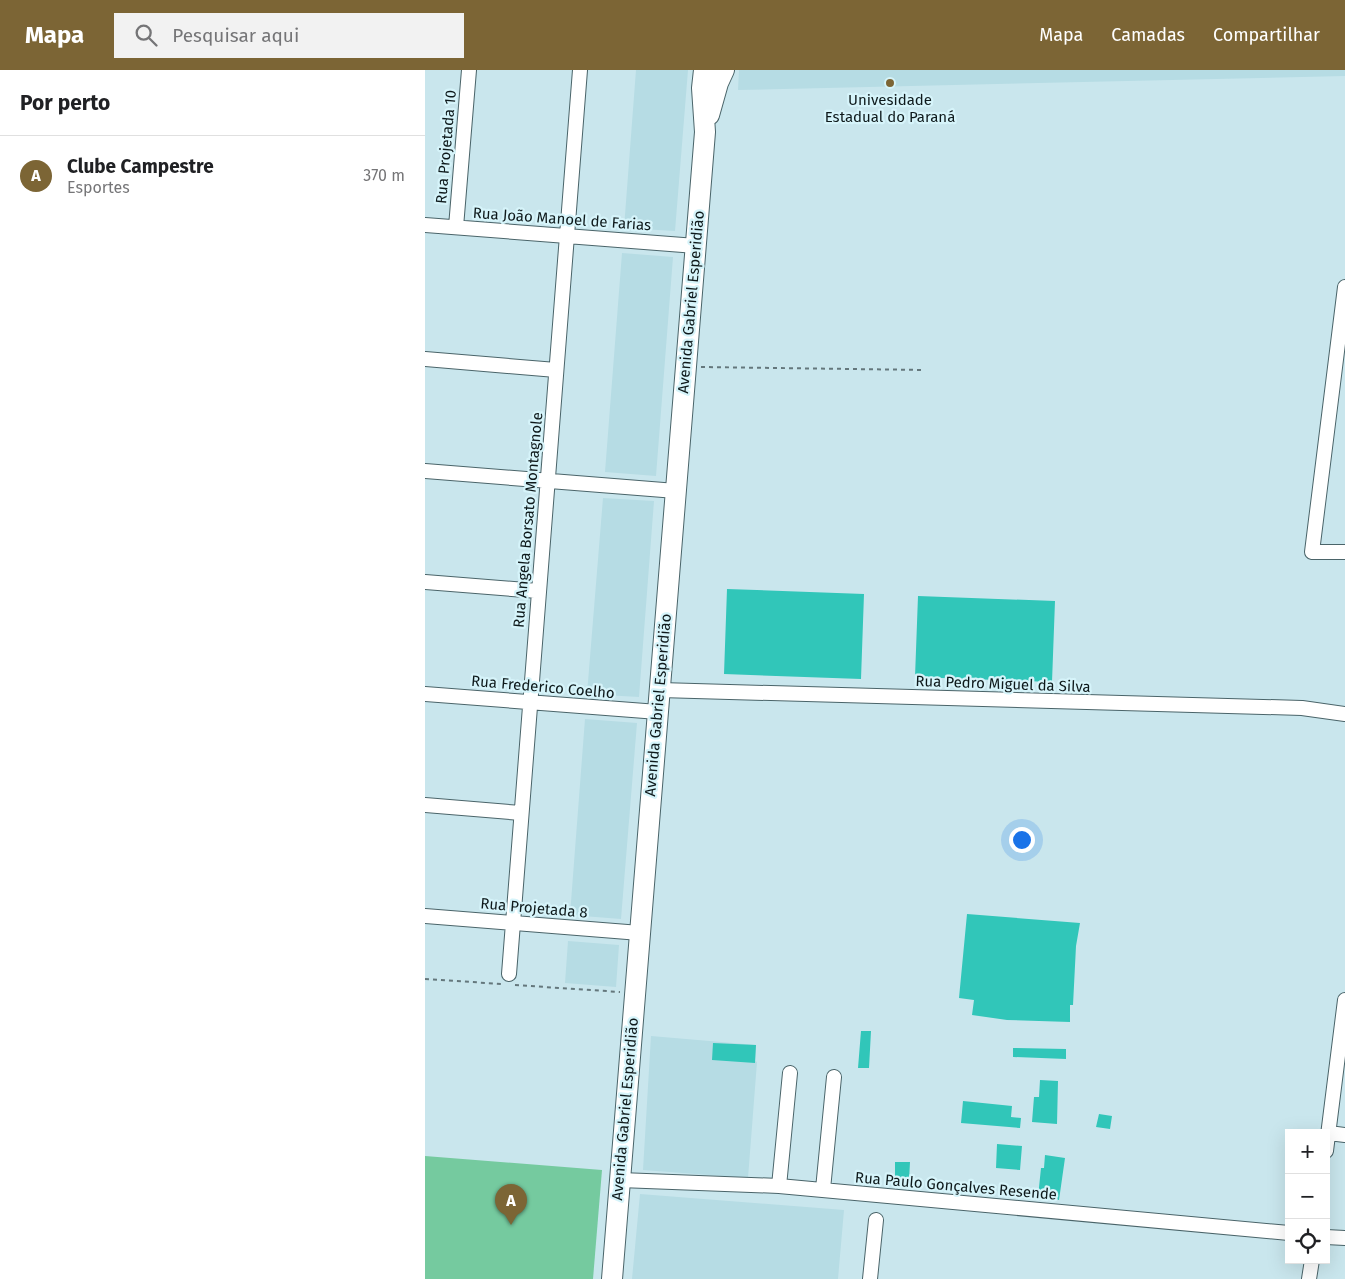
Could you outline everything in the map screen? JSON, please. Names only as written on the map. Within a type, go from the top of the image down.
[{"type":"main road","name":"Avenida Gabriel Esperidião","points":[[612,1279],[705,132],[702,88],[704,70]]},
{"type":"main road","name":"Avenida Gabriel Esperidião","points":[[705,132],[723,70]]},
{"type":"street","name":"Rua Projetada 10","points":[[456,227],[469,70]]},
{"type":"street","name":"Rua Angela Borsato Montagnole","points":[[507,981],[580,70]]},
{"type":"street","name":"Rua João Manoel de Farias","points":[[425,225],[696,246]]},
{"type":"street","points":[[1345,287],[1339,371],[1312,552],[1345,552]]},
{"type":"street","points":[[425,360],[556,370]]},
{"type":"street","points":[[425,471],[676,491]]},
{"type":"street","points":[[425,582],[538,591]]},
{"type":"street","name":"Rua Pedro Miguel da Silva","points":[[660,690],[1302,708],[1345,714]]},
{"type":"street","name":"Rua Frederico Coelho","points":[[425,694],[657,712]]},
{"type":"street","points":[[425,805],[521,813]]},
{"type":"street","name":"Rua Projetada 8","points":[[425,916],[640,933]]},
{"type":"street","points":[[1330,1129],[1345,1000]]},
{"type":"street","points":[[779,1186],[790,1073]]},
{"type":"street","points":[[823,1190],[834,1077]]},
{"type":"street","points":[[1330,1134],[1345,1135]]},
{"type":"street","name":"Rua Paulo Gonçalves Resende","points":[[620,1180],[779,1186],[1285,1233]]},
{"type":"street","points":[[870,1279],[875,1220]]},
{"type":"street","points":[[1330,1237],[1345,1238]]},
{"type":"street","points":[[1309,1279],[1311,1264]]},
{"type":"path","points":[[686,367],[925,370]]},
{"type":"path","points":[[425,979],[507,981],[635,994]]},
{"type":"shaded area","points":[[636,70],[688,70],[675,231],[624,228]]},
{"type":"shaded area","name":"Univesidade Estadual do Paraná","points":[[739,70],[1345,70],[1345,76],[738,90]]},
{"type":"shaded area","points":[[622,253],[673,257],[656,476],[605,472]]},
{"type":"shaded area","points":[[603,498],[654,501],[639,697],[587,694]]},
{"type":"shaded area","points":[[585,719],[637,723],[621,919],[570,915]]},
{"type":"shaded area","points":[[568,941],[619,945],[616,987],[565,983]]},
{"type":"shaded area","points":[[651,1036],[756,1045],[755,1061],[757,1062],[748,1178],[643,1170]]},
{"type":"shaded area","points":[[640,1194],[844,1210],[838,1279],[632,1279]]},
{"type":"green space","points":[[425,1156],[602,1170],[593,1279],[425,1279]]},
{"type":"building","points":[[727,589],[864,594],[861,679],[724,674]]},
{"type":"building","points":[[918,596],[1055,601],[1052,682],[915,677]]},
{"type":"building","points":[[967,914],[1080,923],[1076,946],[1073,1005],[1070,1005],[1070,1022],[1007,1020],[972,1015],[974,1000],[959,998]]},
{"type":"building","points":[[861,1031],[871,1031],[869,1068],[858,1068]]},
{"type":"building","points":[[713,1043],[756,1045],[755,1063],[712,1060]]},
{"type":"building","points":[[1013,1048],[1066,1049],[1066,1059],[1013,1057]]},
{"type":"building","points":[[1040,1080],[1058,1081],[1057,1124],[1032,1122],[1034,1097],[1039,1097]]},
{"type":"building","points":[[963,1101],[1012,1106],[1011,1117],[1021,1118],[1020,1128],[961,1123]]},
{"type":"building","points":[[1099,1114],[1112,1116],[1110,1129],[1096,1127]]},
{"type":"building","points":[[997,1144],[1022,1146],[1020,1170],[996,1168]]},
{"type":"building","points":[[1045,1155],[1065,1158],[1059,1200],[1038,1197],[1041,1168],[1044,1168]]},
{"type":"building","points":[[895,1162],[910,1162],[909,1181],[895,1180]]},
{"type":"place","name":"Univesidade Estadual do Paraná","points":[[890,83]]},
{"type":"place","name":"Clube Campestre","points":[[511,1225]]}]
